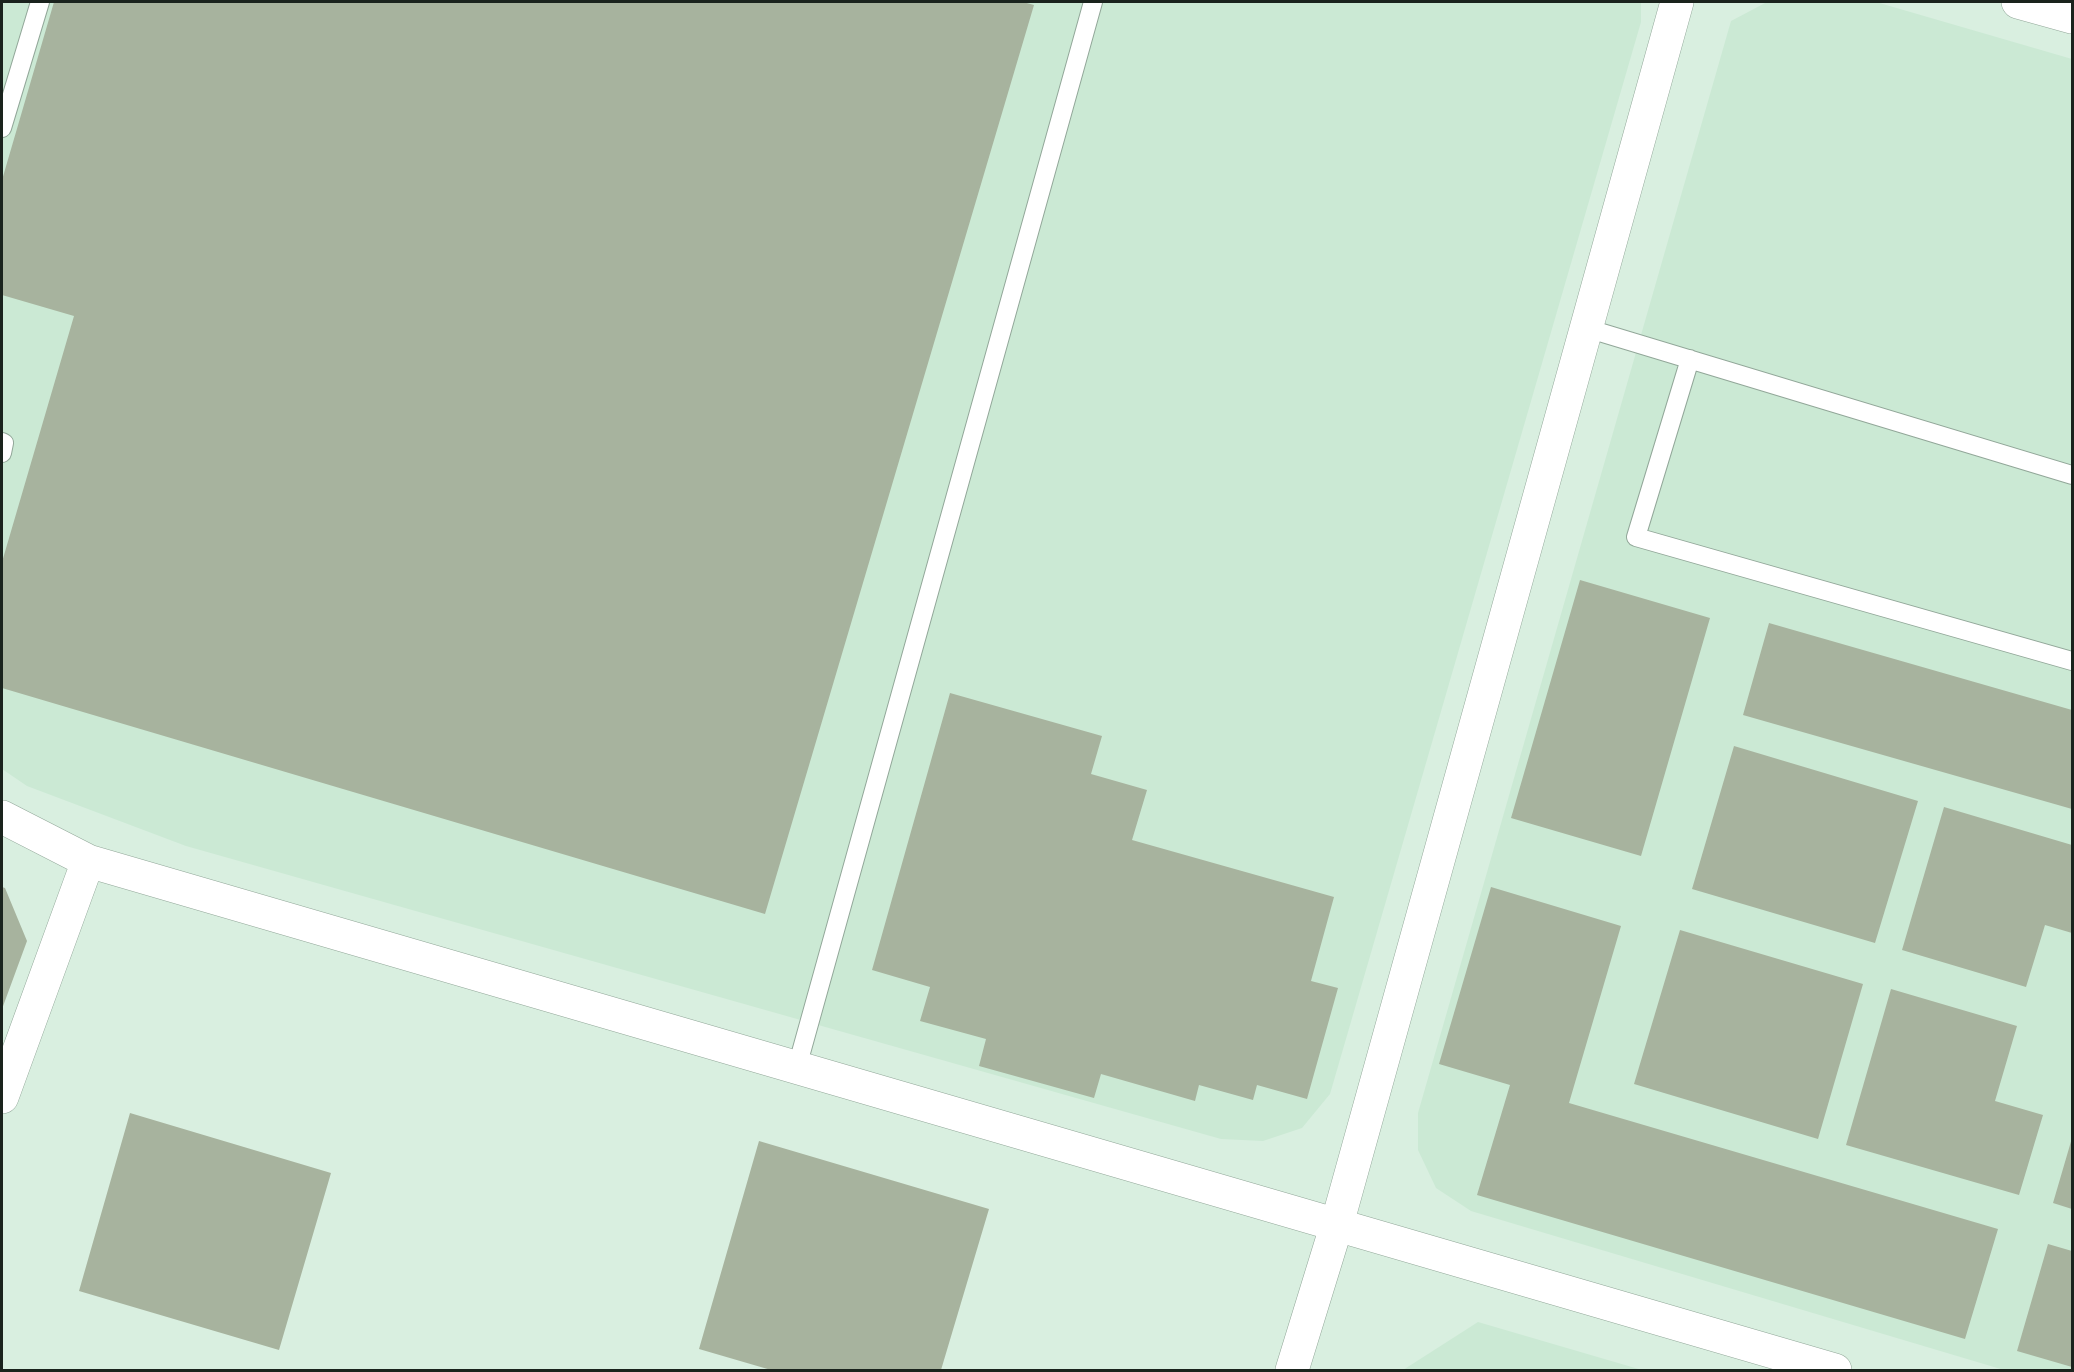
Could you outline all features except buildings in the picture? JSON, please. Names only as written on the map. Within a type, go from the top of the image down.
[{"type":"street","points":[[1292,1371],[1337,1224],[1677,2]]},
{"type":"street","points":[[2018,2],[2073,17]]},
{"type":"street","points":[[2,817],[88,861],[1835,1371]]},
{"type":"street","points":[[2,1097],[88,861]]},
{"type":"lane","points":[[2,128],[6,98],[40,2]]},
{"type":"lane","points":[[798,1067],[1094,2]]},
{"type":"lane","points":[[1586,328],[2073,475]]},
{"type":"lane","points":[[1690,359],[1636,537],[2073,661]]},
{"type":"lane","points":[[2,442],[4,443],[2,453]]},
{"type":"shaded area","points":[[2,2],[1641,2],[1641,22],[1330,1094],[1302,1128],[1263,1141],[1221,1139],[186,846],[27,786],[2,769]]},
{"type":"shaded area","points":[[1767,2],[1876,2],[2072,59],[2072,1370],[2004,1370],[1471,1211],[1436,1188],[1418,1150],[1418,1113],[1731,21]]},
{"type":"shaded area","points":[[1478,1322],[1642,1370],[1403,1370]]}]
